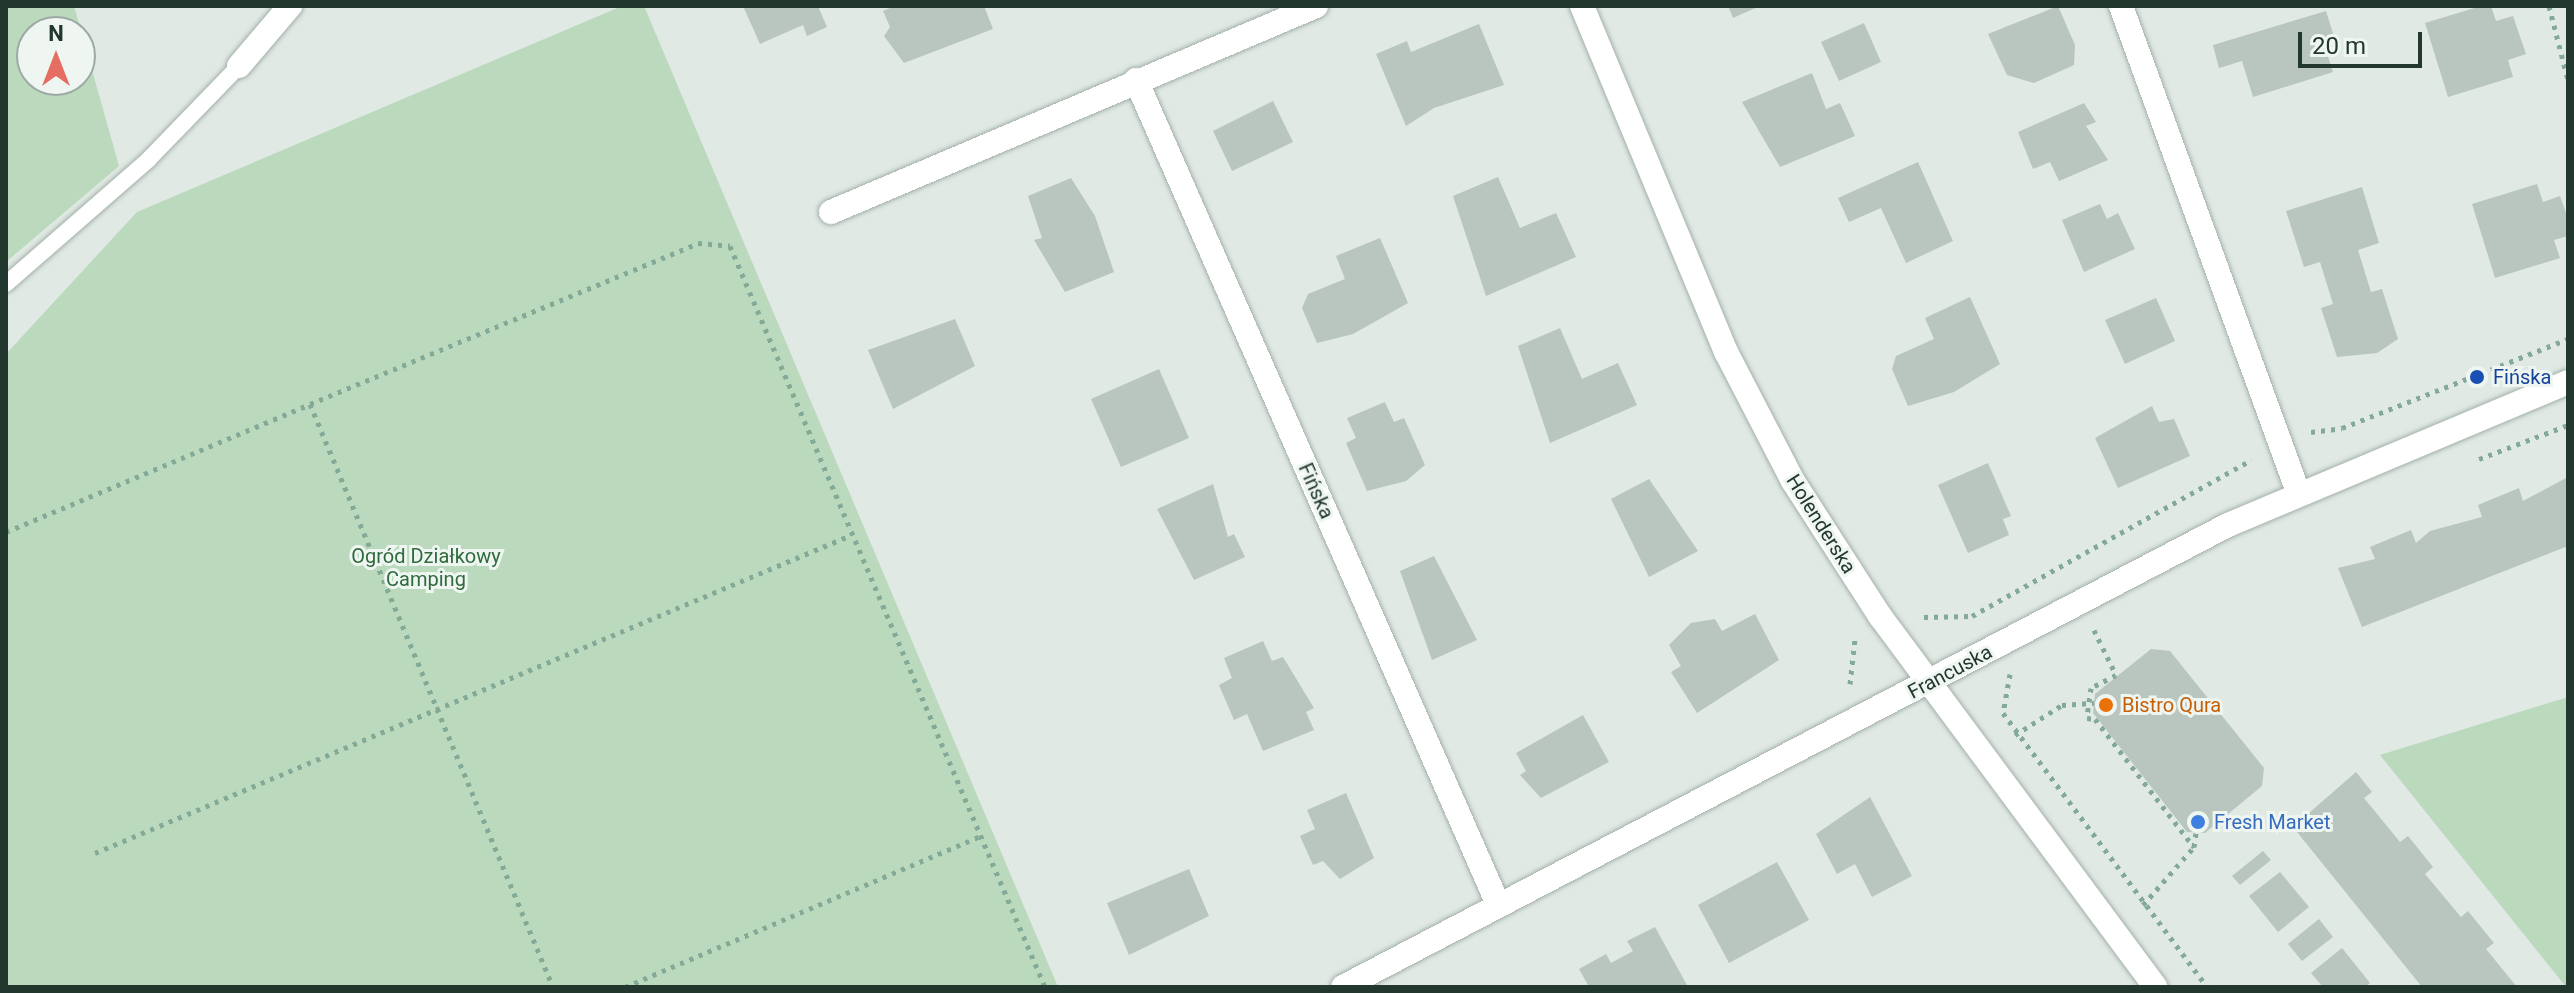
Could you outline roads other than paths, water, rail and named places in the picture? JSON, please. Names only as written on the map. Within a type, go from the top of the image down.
[{"type":"street","points":[[239,66],[290,6]]},
{"type":"street","points":[[831,212],[1316,6]]},
{"type":"street","name":"Holenderska","points":[[1582,6],[1766,434],[1836,550],[2156,987]]},
{"type":"street","points":[[2121,6],[2298,492]]},
{"type":"street","name":"Fińska","points":[[1136,80],[1497,902]]},
{"type":"street","name":"Francuska","points":[[1343,987],[1497,902],[2298,492],[2568,382]]},
{"type":"lane","points":[[6,284],[148,160],[239,66]]},
{"type":"place","name":"Fińska","points":[[2477,377]]},
{"type":"place","name":"Bistro Qura","points":[[2106,705]]},
{"type":"place","name":"Fresh Market","points":[[2198,822]]},
{"type":"park label","name":"Ogród Działkowy Camping","points":[[426,568]]}]
